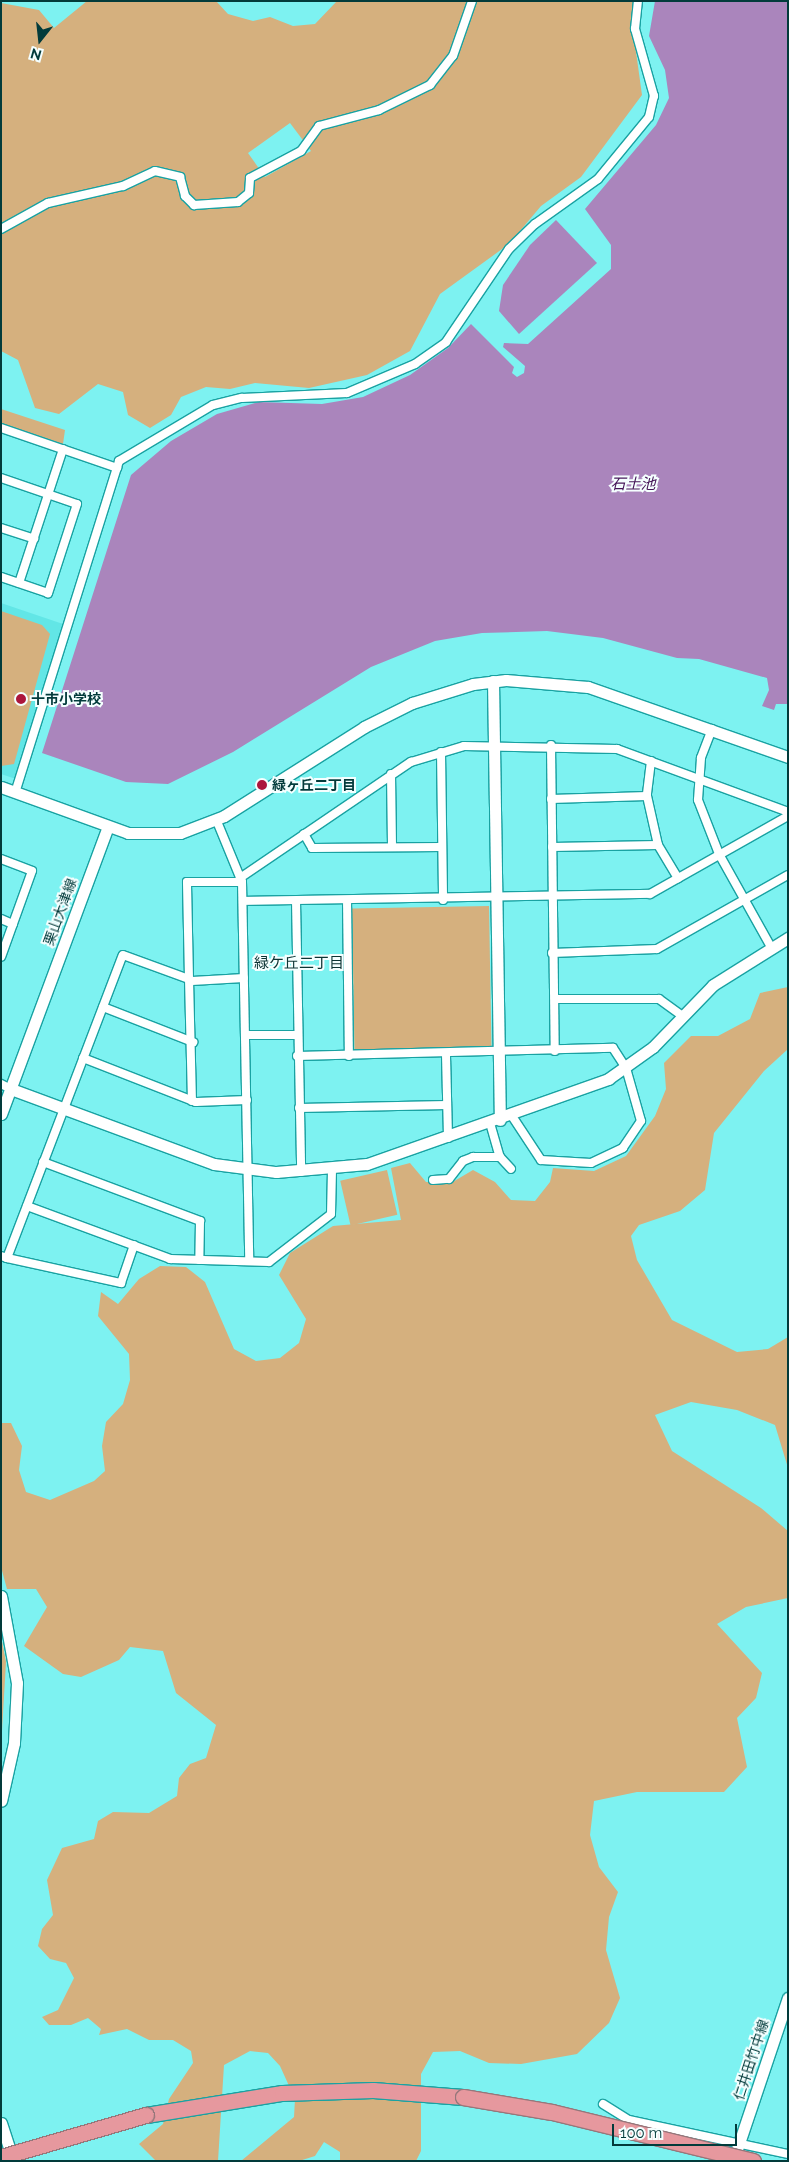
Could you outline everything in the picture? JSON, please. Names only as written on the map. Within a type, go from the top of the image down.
[{"type":"highway","points":[[1,2157],[146,2115],[291,2092],[373,2090],[464,2097],[561,2114],[753,2161]]},
{"type":"street","points":[[1,229],[48,203],[123,186],[155,171],[180,177],[185,196],[194,204],[238,202],[249,194],[250,178],[301,151],[319,126],[379,110],[430,85],[453,56],[472,1]]},
{"type":"street","points":[[15,793],[120,461],[213,405],[242,398],[347,393],[415,364],[446,342],[509,248],[535,224],[598,179],[649,117],[654,96],[635,29],[638,1]]},
{"type":"street","points":[[1,428],[117,468]]},
{"type":"street","points":[[19,583],[63,449]]},
{"type":"street","points":[[1,478],[77,504],[48,592],[1,577]]},
{"type":"street","points":[[1,528],[34,538]]},
{"type":"street","points":[[1,787],[108,827],[165,836],[216,819],[391,713],[451,689],[493,681],[588,687],[788,756]]},
{"type":"street","points":[[493,681],[498,1054],[495,1122],[500,1157],[511,1169]]},
{"type":"street","points":[[712,730],[698,778],[698,800],[719,854],[771,948]]},
{"type":"street","points":[[551,745],[552,953],[556,999],[555,1051]]},
{"type":"street","points":[[192,1101],[193,1042],[187,882],[241,880],[391,774],[441,752],[495,746],[551,745],[617,749],[788,812]]},
{"type":"street","points":[[441,752],[443,900]]},
{"type":"street","points":[[651,761],[647,796],[658,845],[678,878]]},
{"type":"street","points":[[391,774],[392,848]]},
{"type":"street","points":[[552,799],[647,796]]},
{"type":"street","points":[[243,901],[443,900],[650,894],[788,816]]},
{"type":"street","points":[[216,819],[241,880],[243,901],[250,1261]]},
{"type":"street","name":"栗山大津線","points":[[1,1114],[6,1086],[108,827]]},
{"type":"street","points":[[304,834],[312,848],[442,847]]},
{"type":"street","points":[[552,846],[658,845]]},
{"type":"street","points":[[1,859],[32,870],[1,957]]},
{"type":"street","points":[[552,953],[657,949],[788,875]]},
{"type":"street","points":[[347,900],[349,1056]]},
{"type":"street","points":[[296,901],[297,1056],[301,1172]]},
{"type":"street","points":[[1,919],[13,924]]},
{"type":"street","points":[[6,1086],[182,1156],[248,1169],[301,1172],[332,1170],[398,1156],[448,1139],[512,1116],[626,1068],[712,986],[788,938]]},
{"type":"street","points":[[134,1245],[121,1282],[4,1257],[27,1206],[123,955],[190,980],[244,978]]},
{"type":"street","points":[[556,999],[659,999],[682,1016]]},
{"type":"street","points":[[103,1006],[193,1042]]},
{"type":"street","points":[[246,1035],[297,1035]]},
{"type":"street","points":[[297,1056],[498,1054],[612,1048],[626,1068],[642,1121],[623,1148],[591,1163],[541,1160],[512,1116]]},
{"type":"street","points":[[446,1055],[448,1139]]},
{"type":"street","points":[[83,1058],[192,1101],[247,1100]]},
{"type":"street","points":[[299,1108],[447,1105]]},
{"type":"street","points":[[433,1180],[449,1179],[463,1160],[473,1157],[500,1157]]},
{"type":"street","points":[[43,1162],[200,1221],[199,1260]]},
{"type":"street","points":[[27,1206],[170,1259],[268,1262],[331,1214],[332,1170]]},
{"type":"street","points":[[1,1596],[17,1683],[14,1743],[1,1801]]},
{"type":"street","name":"仁井田竹中線","points":[[733,2161],[788,1998]]},
{"type":"street","points":[[603,2104],[629,2120],[739,2146],[788,2154]]},
{"type":"street","points":[[1,2123],[13,2161]]},
{"type":"shaded area","points":[[87,1],[216,1],[228,14],[253,21],[270,17],[293,26],[315,24],[337,1],[636,1],[632,23],[642,95],[581,177],[541,206],[509,244],[440,294],[410,351],[367,375],[309,388],[255,383],[230,389],[206,387],[181,397],[171,415],[150,428],[128,415],[123,392],[98,384],[59,414],[35,408],[18,360],[1,351],[1,3],[39,10],[54,28]],"holes":[[[290,123],[311,151],[265,177],[248,153]]]},
{"type":"shaded area","points":[[1,409],[65,430],[63,444],[1,423]]},
{"type":"shaded area","name":"十市小学校","points":[[1,603],[63,624],[16,779],[1,774]]},
{"type":"shaded area","name":"十市小学校","points":[[1,611],[42,625],[50,634],[14,764],[1,766]]},
{"type":"shaded area","points":[[489,906],[491,1048],[354,1050],[352,908]]},
{"type":"shaded area","points":[[788,987],[788,1049],[764,1071],[714,1133],[705,1190],[680,1211],[639,1225],[631,1236],[637,1260],[672,1320],[737,1352],[768,1349],[788,1337],[788,1468],[775,1425],[737,1410],[691,1402],[655,1415],[672,1451],[761,1508],[788,1531],[788,1598],[746,1607],[717,1624],[762,1673],[756,1698],[737,1718],[747,1767],[724,1792],[637,1792],[594,1801],[590,1835],[599,1867],[618,1892],[609,1917],[606,1950],[620,1998],[609,2023],[577,2054],[521,2064],[489,2063],[460,2051],[433,2052],[421,2074],[421,2151],[416,2161],[340,2161],[340,2152],[324,2142],[315,2156],[299,2161],[241,2161],[294,2117],[295,2099],[280,2066],[268,2053],[250,2051],[224,2065],[218,2161],[156,2161],[139,2144],[163,2124],[169,2099],[193,2063],[191,2051],[173,2040],[149,2040],[127,2029],[99,2035],[101,2029],[88,2018],[71,2025],[49,2025],[42,2017],[58,2010],[74,1978],[66,1963],[50,1959],[38,1946],[42,1929],[53,1915],[47,1880],[62,1848],[94,1839],[98,1821],[113,1812],[149,1813],[177,1796],[179,1778],[190,1764],[206,1758],[216,1725],[176,1693],[163,1651],[130,1647],[119,1660],[81,1677],[63,1674],[24,1646],[47,1607],[36,1589],[7,1589],[1,1567],[1,1423],[11,1423],[22,1446],[19,1470],[26,1492],[50,1500],[94,1481],[105,1471],[102,1446],[106,1422],[123,1404],[130,1380],[129,1354],[98,1316],[101,1292],[118,1304],[139,1279],[160,1266],[186,1267],[205,1282],[234,1349],[256,1361],[280,1358],[299,1343],[306,1319],[279,1275],[290,1253],[333,1226],[401,1220],[391,1168],[410,1163],[426,1182],[451,1183],[473,1170],[495,1182],[511,1200],[535,1201],[550,1182],[553,1168],[594,1171],[626,1156],[655,1116],[666,1089],[664,1063],[691,1036],[718,1036],[750,1019],[760,993]]},
{"type":"shaded area","points":[[387,1170],[397,1215],[351,1226],[340,1181]]},
{"type":"shaded area","points":[[1,1636],[6,1662],[1,1748]]},
{"type":"water","name":"石土池","points":[[655,1],[788,1],[788,704],[776,704],[774,710],[762,706],[769,690],[767,678],[699,659],[677,658],[603,638],[547,631],[482,633],[435,641],[371,667],[233,752],[168,784],[126,782],[42,753],[131,475],[171,441],[217,414],[259,402],[322,404],[363,397],[410,375],[448,348],[471,324],[514,367],[512,373],[517,377],[524,373],[525,366],[503,347],[504,343],[528,344],[611,269],[611,245],[585,209],[656,125],[669,98],[665,70],[649,36]]},
{"type":"water","points":[[556,220],[597,263],[519,334],[499,311],[503,285],[530,245]]},
{"type":"place","name":"十市小学校","points":[[21,699]]},
{"type":"place","name":"緑ヶ丘二丁目","points":[[262,785]]},
{"type":"district","name":"緑ケ丘二丁目","points":[[299,964]]}]
